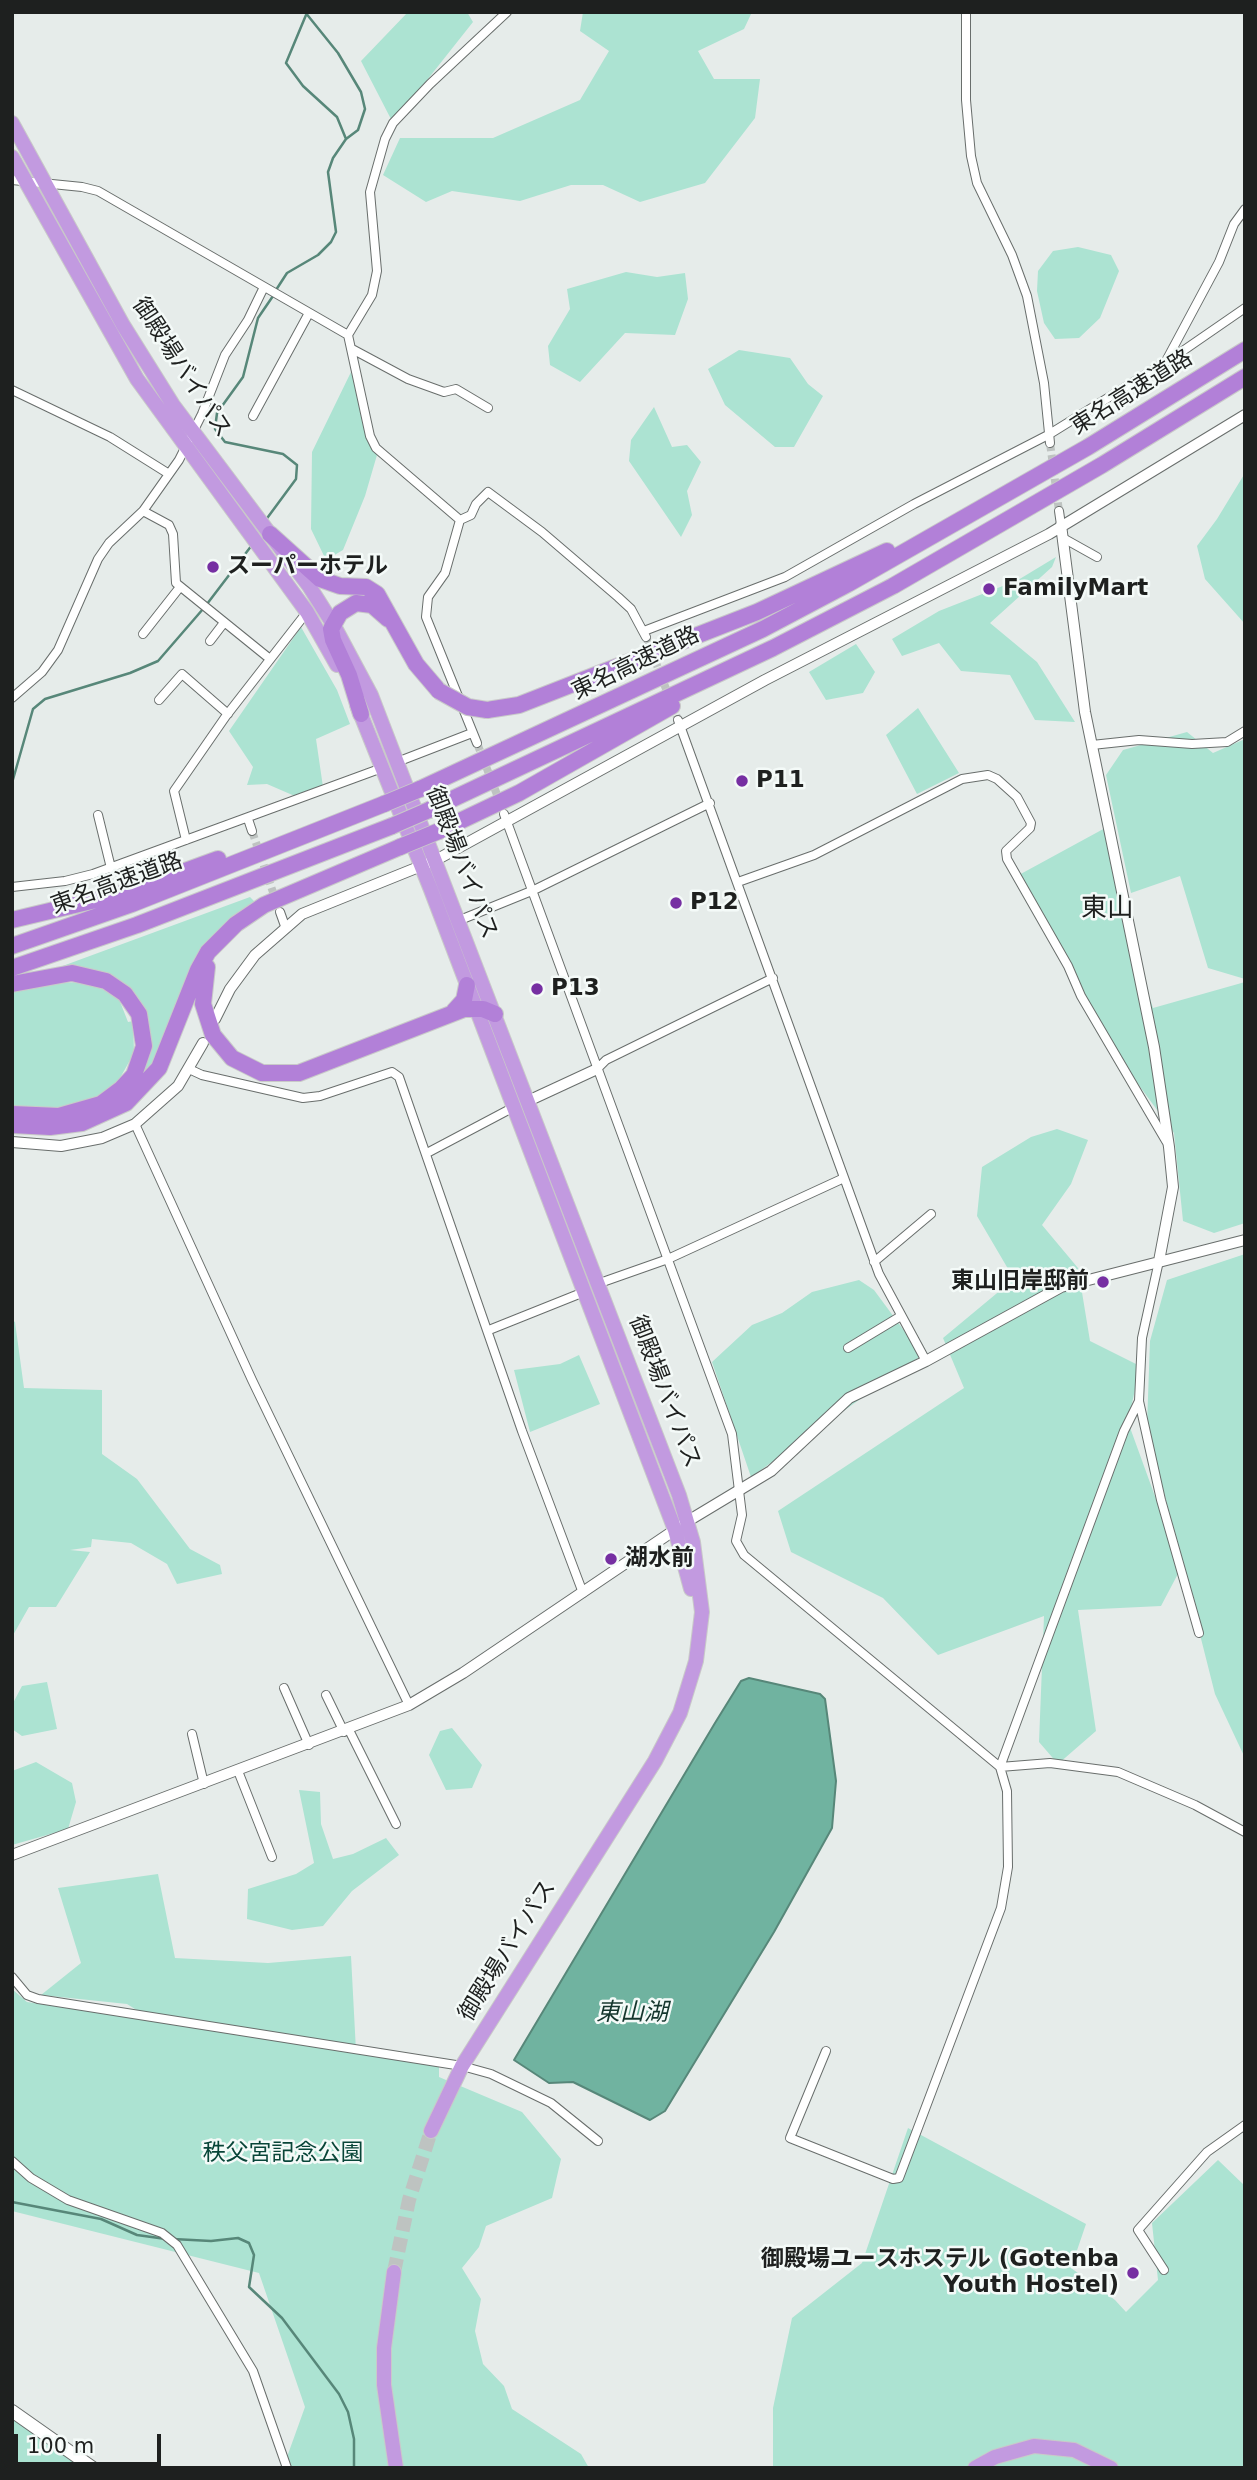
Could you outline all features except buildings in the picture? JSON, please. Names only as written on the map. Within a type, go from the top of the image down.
[{"type":"highway","name":"御殿場バイパス","points":[[12,124],[123,325],[193,432],[259,518],[266,541],[361,714],[675,1530],[689,1576],[695,1622],[689,1688]]},
{"type":"highway","name":"御殿場バイパス","points":[[12,157],[19,181],[130,368],[250,533],[266,541],[333,624],[370,695],[460,920],[688,1521],[702,1612],[689,1688],[680,1713],[655,1761],[462,2066],[431,2131]]},
{"type":"highway","name":"東名高速道路","points":[[12,946],[132,904],[420,789],[763,629],[991,504],[1245,349]]},
{"type":"highway","name":"東名高速道路","points":[[12,968],[137,925],[392,826],[773,648],[1003,523],[1245,377]]},
{"type":"highway","points":[[266,541],[320,579],[340,586],[366,587],[377,594],[416,664],[439,691],[468,707],[487,710],[519,705],[757,611],[991,504]]},
{"type":"highway","points":[[361,714],[349,675],[332,640],[333,624],[349,606],[367,604],[382,612],[401,637]]},
{"type":"highway","points":[[12,1125],[50,1127],[82,1123],[113,1112],[139,1093],[166,1054],[198,970],[236,924],[264,905],[439,831],[519,793],[773,648]]},
{"type":"highway","points":[[12,920],[125,893],[293,831],[315,833]]},
{"type":"highway","points":[[216,945],[203,984],[206,1019],[220,1048],[244,1066],[262,1073],[299,1073],[454,1011],[475,1007],[495,1014]]},
{"type":"highway","points":[[12,985],[72,973],[106,981],[125,995],[139,1014],[144,1046],[134,1074],[121,1089],[101,1104],[59,1116],[12,1114]]},
{"type":"highway","points":[[454,1011],[464,1000],[467,985]]},
{"type":"highway","points":[[394,2272],[387,2310],[384,2372],[387,2419],[396,2468]]},
{"type":"highway","points":[[975,2468],[995,2457],[1034,2446],[1073,2450],[1111,2468]]},
{"type":"main road","points":[[12,2411],[93,2468]]},
{"type":"street","points":[[348,335],[372,295],[377,271],[370,192],[385,139],[393,123],[430,84],[507,12]]},
{"type":"street","points":[[966,12],[966,100],[971,156],[977,183],[1012,255],[1027,296],[1044,383],[1049,439]]},
{"type":"street","points":[[19,181],[98,191],[348,335],[370,436],[376,448],[460,520]]},
{"type":"street","points":[[1164,363],[1219,262],[1234,224],[1245,209]]},
{"type":"street","points":[[12,698],[42,673],[58,650],[98,559],[109,543],[143,511],[186,447],[225,355],[248,320],[264,287]]},
{"type":"street","points":[[477,743],[426,617],[426,606],[445,573],[460,520],[471,515],[488,492],[542,532],[618,597],[631,609],[645,634],[785,577],[914,504],[1049,439],[1245,308]]},
{"type":"street","points":[[253,416],[309,313]]},
{"type":"street","points":[[352,349],[408,379],[444,392],[456,389],[488,408]]},
{"type":"street","points":[[12,390],[110,437],[169,474]]},
{"type":"street","points":[[215,1019],[241,972],[285,926],[322,905],[421,868],[506,818],[680,723],[1061,525],[1245,415]]},
{"type":"street","points":[[143,511],[169,525],[173,534],[176,583],[223,624],[270,659]]},
{"type":"street","points":[[1059,511],[1072,626],[1092,745],[1154,1046],[1173,1187],[1142,1338],[1139,1401],[1161,1500],[1199,1633]]},
{"type":"street","points":[[1063,538],[1097,557]]},
{"type":"street","points":[[143,634],[180,587]]},
{"type":"street","points":[[186,840],[174,791],[228,714],[307,612]]},
{"type":"street","points":[[210,641],[223,624]]},
{"type":"street","points":[[159,700],[182,674],[228,714]]},
{"type":"street","points":[[680,723],[874,1262],[926,1361]]},
{"type":"street","points":[[1092,745],[1139,740],[1192,744],[1227,742],[1245,731]]},
{"type":"street","points":[[397,762],[472,733]]},
{"type":"street","points":[[12,887],[65,881],[110,868],[382,768]]},
{"type":"street","points":[[738,881],[814,855],[962,779],[988,775],[997,779],[1017,797],[1031,823],[1030,828],[1006,851],[1007,859],[1068,966],[1081,996],[1169,1147]]},
{"type":"street","points":[[460,920],[534,890],[710,803]]},
{"type":"street","points":[[98,815],[110,868]]},
{"type":"street","points":[[506,818],[732,1434],[741,1515],[736,1541],[744,1555],[1000,1767],[1007,1791],[1008,1867],[1001,1908],[899,2178],[893,2179],[790,2138],[826,2052]]},
{"type":"street","points":[[248,819],[252,831]]},
{"type":"street","points":[[280,912],[285,926]]},
{"type":"street","points":[[528,1101],[597,1069],[606,1060],[773,978]]},
{"type":"street","points":[[12,1142],[61,1146],[102,1138],[135,1125],[164,1101],[190,1069],[203,1043]]},
{"type":"street","points":[[190,1069],[214,1079],[303,1098],[320,1096],[392,1072],[399,1077],[522,1431],[583,1592]]},
{"type":"street","points":[[427,1153],[514,1107]]},
{"type":"street","points":[[135,1125],[252,1380],[409,1705]]},
{"type":"street","points":[[597,1284],[668,1259],[844,1178]]},
{"type":"street","points":[[874,1262],[931,1214]]},
{"type":"street","points":[[12,1855],[347,1731],[409,1705],[688,1521],[771,1471],[849,1398],[926,1361],[1061,1287],[1245,1240]]},
{"type":"street","points":[[489,1330],[584,1292]]},
{"type":"street","points":[[848,1349],[901,1315]]},
{"type":"street","points":[[1000,1767],[1124,1431],[1139,1401]]},
{"type":"street","points":[[284,1688],[309,1745]]},
{"type":"street","points":[[326,1695],[396,1824]]},
{"type":"street","points":[[192,1734],[204,1784]]},
{"type":"street","points":[[1000,1767],[1049,1763],[1118,1772],[1195,1805],[1245,1832]]},
{"type":"street","points":[[239,1771],[272,1857]]},
{"type":"street","points":[[12,1977],[27,1995],[38,1999],[462,2066],[491,2074],[551,2103],[598,2141]]},
{"type":"street","points":[[1164,2270],[1138,2230],[1207,2151],[1245,2125]]},
{"type":"street","points":[[12,2161],[31,2178],[68,2200],[162,2233],[177,2245],[253,2371],[287,2468]]},
{"type":"green space","points":[[408,12],[467,12],[473,22],[393,123],[361,61]]},
{"type":"green space","points":[[583,12],[752,12],[744,29],[698,51],[714,79],[760,79],[755,118],[705,183],[640,202],[603,185],[571,185],[520,201],[452,191],[426,202],[383,175],[400,138],[493,138],[580,100],[609,51],[580,31]]},
{"type":"green space","points":[[1078,247],[1111,255],[1119,271],[1100,318],[1079,338],[1055,339],[1044,323],[1037,291],[1038,271],[1053,251]]},
{"type":"green space","points":[[626,272],[657,277],[685,273],[688,299],[675,335],[625,333],[580,382],[550,365],[548,346],[570,309],[567,289]]},
{"type":"green space","points":[[739,350],[790,358],[808,384],[823,396],[794,447],[775,447],[725,405],[708,369]]},
{"type":"green space","points":[[351,372],[377,455],[365,496],[343,550],[326,560],[311,529],[312,452]]},
{"type":"green space","points":[[654,407],[672,447],[687,445],[701,462],[687,491],[692,515],[681,537],[629,461],[631,440]]},
{"type":"green space","points":[[1245,473],[1245,624],[1205,579],[1197,546]]},
{"type":"green space","points":[[1056,557],[1052,567],[990,623],[1037,662],[1075,722],[1035,720],[1010,675],[961,671],[939,643],[902,656],[892,639],[939,611],[1018,580]]},
{"type":"green space","points":[[301,627],[337,690],[350,724],[316,739],[323,787],[297,797],[267,784],[247,785],[253,767],[229,731]]},
{"type":"green space","points":[[856,644],[875,672],[863,693],[826,700],[809,672]]},
{"type":"green space","points":[[918,708],[959,773],[917,794],[886,735]]},
{"type":"green space","points":[[1187,732],[1213,753],[1245,739],[1245,979],[1208,968],[1180,876],[1131,893],[1106,775],[1123,750]]},
{"type":"green space","points":[[1107,827],[1132,943],[1153,1008],[1245,982],[1245,1223],[1214,1233],[1183,1221],[1174,1133],[1113,1050],[1017,876]]},
{"type":"green space","points":[[250,897],[255,902],[232,919],[164,1049],[137,1088],[141,1071],[133,994],[49,971]]},
{"type":"green space","points":[[81,982],[96,985],[119,999],[128,1022],[133,1021],[134,1053],[115,1087],[98,1098],[55,1110],[12,1108],[12,992],[52,983]]},
{"type":"green space","points":[[1057,1129],[1088,1140],[1071,1184],[1042,1225],[1078,1268],[1090,1341],[1140,1366],[1128,1422],[1181,1568],[1161,1606],[1078,1610],[1096,1731],[1058,1764],[1039,1742],[1044,1616],[938,1655],[883,1598],[791,1552],[778,1511],[964,1388],[943,1338],[1014,1279],[977,1216],[982,1167],[1031,1137]]},
{"type":"green space","points":[[1245,1254],[1245,1758],[1215,1694],[1147,1425],[1150,1341],[1167,1280]]},
{"type":"green space","points":[[859,1280],[874,1290],[922,1355],[751,1477],[712,1362],[752,1325],[782,1313],[812,1292]]},
{"type":"green space","points":[[12,1320],[15,1322],[24,1388],[102,1390],[102,1454],[137,1479],[190,1549],[220,1565],[222,1574],[177,1584],[167,1564],[131,1543],[92,1539],[91,1547],[70,1550],[90,1552],[56,1607],[29,1607],[12,1637]]},
{"type":"green space","points":[[579,1355],[600,1404],[530,1432],[514,1370],[560,1364]]},
{"type":"green space","points":[[47,1682],[57,1729],[22,1736],[12,1729],[12,1705],[22,1686]]},
{"type":"green space","points":[[452,1728],[482,1765],[472,1788],[446,1790],[429,1755],[440,1731]]},
{"type":"green space","points":[[36,1762],[72,1783],[76,1802],[68,1829],[12,1845],[12,1771]]},
{"type":"green space","points":[[299,1790],[320,1792],[321,1824],[333,1859],[353,1854],[386,1838],[399,1855],[352,1891],[323,1926],[292,1930],[247,1919],[248,1889],[296,1874],[314,1863]]},
{"type":"green space","name":"秩父宮記念公園","points":[[158,1874],[175,1958],[268,1963],[351,1956],[356,2051],[439,2066],[439,2077],[522,2112],[561,2159],[552,2198],[486,2226],[479,2247],[462,2268],[481,2299],[475,2331],[483,2364],[504,2386],[512,2409],[581,2454],[589,2468],[283,2468],[305,2407],[259,2273],[12,2211],[12,1989],[27,2002],[154,2021],[127,2004],[41,1995],[81,1963],[58,1888]]},
{"type":"green space","points":[[908,2128],[1086,2224],[1071,2268],[1115,2300],[1126,2312],[1158,2280],[1152,2223],[1218,2160],[1245,2186],[1245,2468],[773,2468],[773,2408],[792,2318],[862,2263]]},
{"type":"green space","points":[[12,2419],[38,2434],[83,2468],[12,2468]]},
{"type":"water","name":"東山湖","points":[[749,1678],[820,1694],[825,1699],[836,1781],[832,1828],[774,1932],[665,2111],[650,2120],[573,2082],[549,2083],[514,2060],[715,1723],[741,1681]]},
{"type":"waterway","points":[[276,290],[287,273],[318,255],[331,242],[336,232],[328,172],[333,158],[346,139],[358,130],[365,109],[361,92],[338,53],[305,12]]},
{"type":"waterway","points":[[306,15],[286,63],[303,86],[337,117],[346,139]]},
{"type":"waterway","points":[[265,521],[296,479],[297,465],[283,454],[225,442],[215,429],[217,413],[243,377],[258,318],[273,296]]},
{"type":"waterway","points":[[207,604],[252,545]]},
{"type":"waterway","points":[[12,783],[33,709],[45,699],[130,673],[158,661],[203,609]]},
{"type":"waterway","points":[[12,2202],[101,2219],[137,2235],[166,2239]]},
{"type":"waterway","points":[[173,2239],[211,2241],[238,2238],[249,2243],[254,2255],[249,2287],[282,2318],[339,2394],[348,2412],[354,2439],[354,2468]]},
{"type":"tunnel","points":[[1050,443],[1059,511]]},
{"type":"tunnel","points":[[646,637],[678,720]]},
{"type":"tunnel","points":[[477,743],[501,805]]},
{"type":"tunnel","points":[[252,831],[276,901]]},
{"type":"tunnel","points":[[394,2272],[409,2200],[431,2131]]},
{"type":"place","name":"スーパーホテル","points":[[213,567]]},
{"type":"place","name":"FamilyMart","points":[[989,589]]},
{"type":"place","name":"P11","points":[[742,781]]},
{"type":"place","name":"P12","points":[[676,903]]},
{"type":"place","name":"P13","points":[[537,989]]},
{"type":"place","name":"東山旧岸邸前","points":[[1103,1282]]},
{"type":"place","name":"湖水前","points":[[611,1559]]},
{"type":"place","name":"御殿場ユースホステル (Gotenba Youth Hostel)","points":[[1133,2273]]},
{"type":"district","name":"東山","points":[[1107,909]]}]
